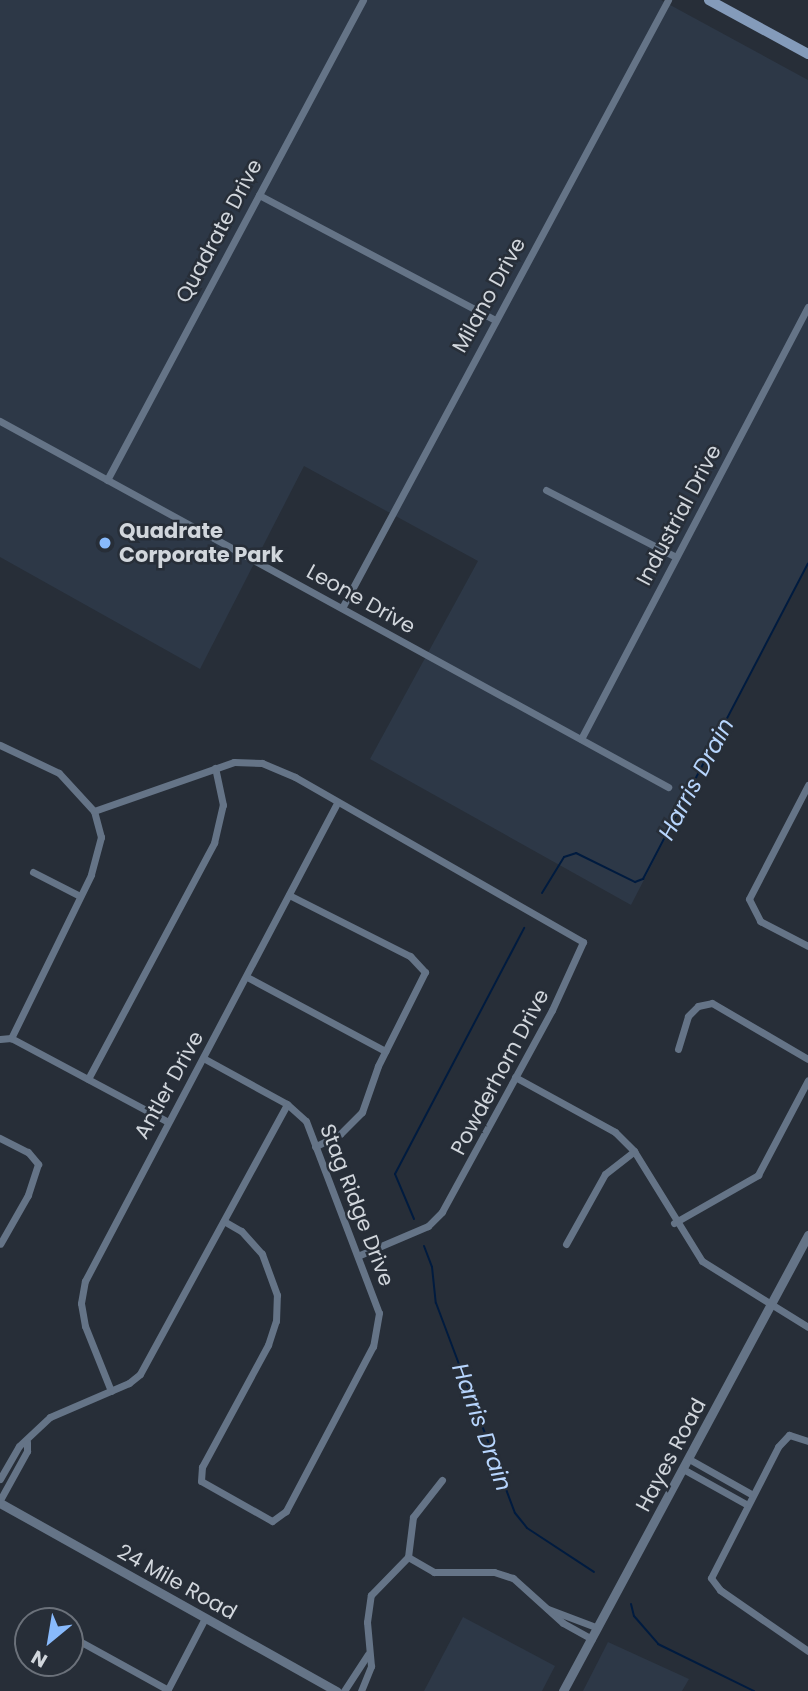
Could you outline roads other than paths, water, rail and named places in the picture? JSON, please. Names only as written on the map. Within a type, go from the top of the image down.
[{"type":"main road","points":[[709,0],[808,54]]},
{"type":"street","name":"Quadrate Drive","points":[[107,480],[363,0]]},
{"type":"street","name":"Milano Drive","points":[[342,608],[668,0]]},
{"type":"street","points":[[258,195],[495,320]]},
{"type":"street","name":"Industrial Drive","points":[[581,739],[808,307]]},
{"type":"street","name":"Leone Drive","points":[[0,421],[668,787]]},
{"type":"street","points":[[546,490],[676,557]]},
{"type":"street","points":[[0,745],[59,773],[93,811],[101,837],[98,856],[80,896],[10,1038]]},
{"type":"street","points":[[93,811],[234,762],[262,763],[337,803]]},
{"type":"street","points":[[88,1079],[214,843],[223,805],[215,768]]},
{"type":"street","points":[[808,785],[749,899],[754,914],[808,946]]},
{"type":"street","name":"Antler Drive","points":[[111,1391],[85,1325],[81,1303],[85,1281],[168,1122],[205,1059],[337,803]]},
{"type":"street","name":"Powderhorn Drive","points":[[337,803],[583,942],[515,1077],[442,1212],[428,1226],[360,1255]]},
{"type":"street","points":[[33,872],[80,896]]},
{"type":"street","points":[[289,895],[410,956],[421,963],[424,978],[385,1051],[362,1112],[340,1134],[315,1147]]},
{"type":"street","points":[[247,977],[385,1051]]},
{"type":"street","points":[[678,1049],[688,1016],[698,1006],[712,1003],[808,1059]]},
{"type":"street","points":[[0,1039],[10,1038],[168,1122]]},
{"type":"street","name":"Stag Ridge Drive","points":[[205,1059],[287,1104],[306,1121],[360,1255],[379,1313],[373,1346],[277,1520],[264,1520],[201,1481],[202,1467],[268,1345],[276,1321],[276,1295],[262,1254],[241,1231],[224,1221]]},
{"type":"street","points":[[515,1077],[615,1132],[634,1151],[674,1223],[702,1261],[808,1327]]},
{"type":"street","points":[[674,1223],[758,1175],[808,1080]]},
{"type":"street","points":[[0,1479],[19,1446],[27,1442],[50,1417],[66,1406],[129,1383],[148,1363],[287,1104]]},
{"type":"street","points":[[0,1138],[36,1159],[37,1171],[0,1244]]},
{"type":"street","points":[[566,1244],[605,1174],[634,1151]]},
{"type":"street","name":"Hayes Road","points":[[564,1691],[808,1235]]},
{"type":"street","points":[[808,1441],[787,1437],[751,1494],[710,1581],[808,1651]]},
{"type":"street","points":[[0,1501],[27,1451],[27,1442]]},
{"type":"street","points":[[689,1459],[751,1494]]},
{"type":"street","points":[[683,1469],[746,1504]]},
{"type":"street","points":[[361,1691],[371,1666],[371,1595],[408,1557],[413,1517],[442,1480]]},
{"type":"street","name":"24 Mile Road","points":[[0,1501],[337,1691]]},
{"type":"street","points":[[408,1557],[434,1572],[494,1572],[513,1578],[547,1609],[592,1639]]},
{"type":"street","points":[[547,1609],[598,1628]]},
{"type":"street","points":[[84,1644],[167,1690],[205,1618]]},
{"type":"street","points":[[344,1691],[369,1653]]},
{"type":"waterway","name":"Harris Drain","points":[[542,893],[564,857],[576,853],[635,882],[643,879],[808,564]]},
{"type":"waterway","name":"Harris Drain","points":[[414,1219],[395,1174],[524,928]]},
{"type":"waterway","name":"Harris Drain","points":[[424,1246],[432,1267],[436,1303],[515,1513],[527,1528],[594,1572]]},
{"type":"waterway","name":"Harris Drain","points":[[631,1604],[634,1616],[658,1644],[754,1691]]},
{"type":"place","name":"Quadrate Corporate Park","points":[[105,543]]}]
